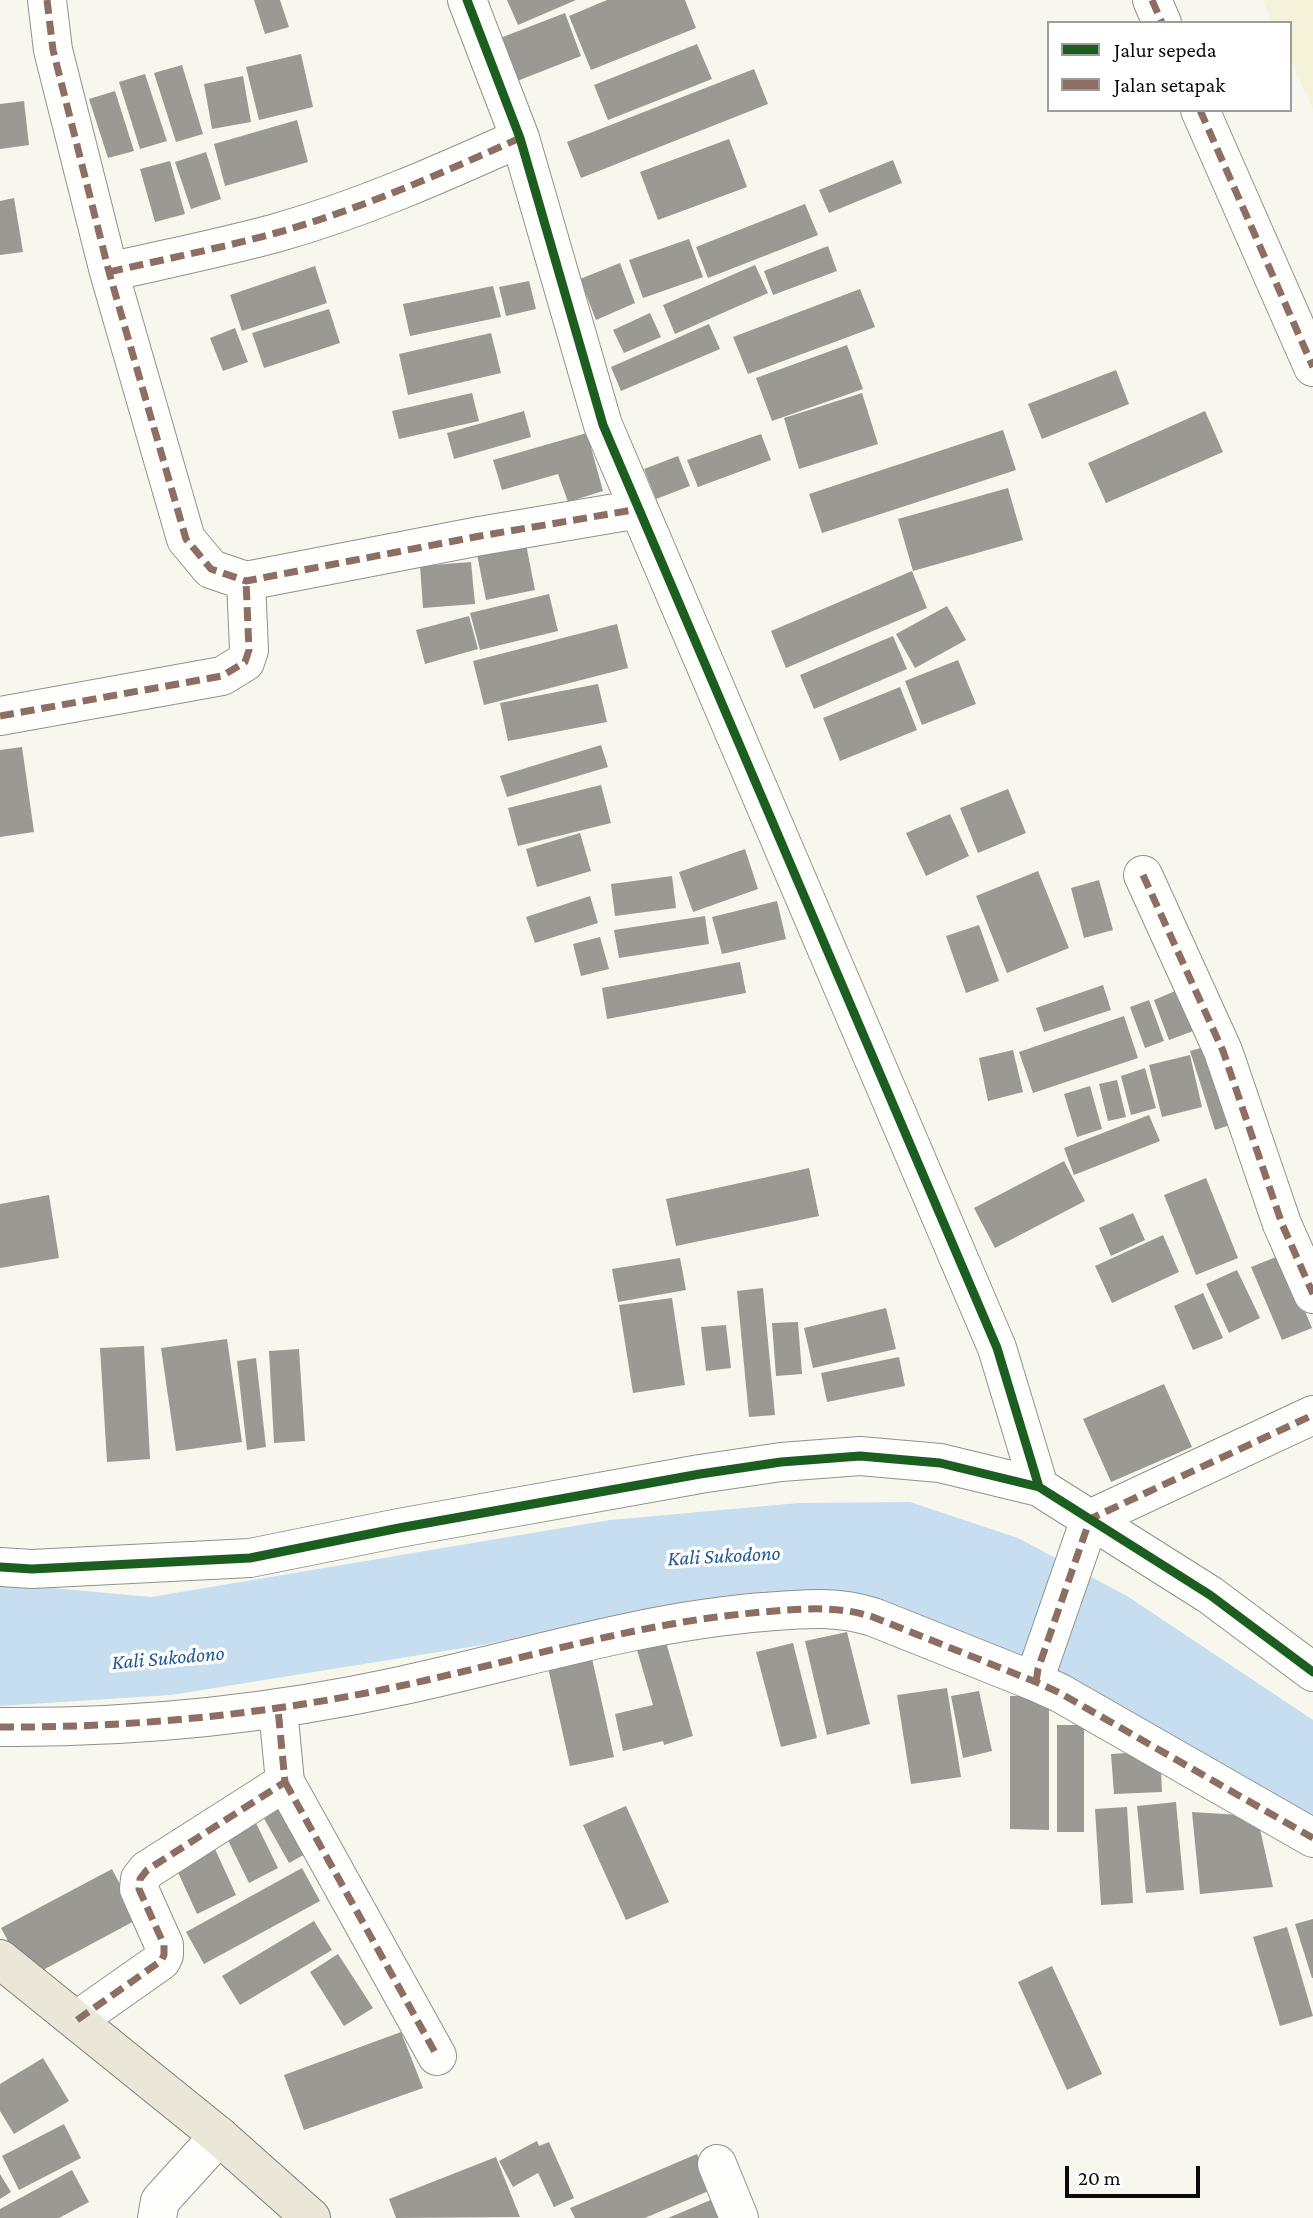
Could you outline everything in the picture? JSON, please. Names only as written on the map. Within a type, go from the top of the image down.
[{"type":"main road","points":[[0,1959],[219,2136],[311,2218]]},
{"type":"street","points":[[47,0],[52,50],[109,272],[186,539],[211,569],[246,581],[639,509]]},
{"type":"street","points":[[467,0],[520,138],[603,425],[997,1348],[1039,1487]]},
{"type":"street","points":[[1152,0],[1160,21]]},
{"type":"street","points":[[1201,112],[1313,367]]},
{"type":"street","points":[[109,272],[265,236],[338,213],[415,185],[520,138]]},
{"type":"street","points":[[0,716],[222,676],[245,662],[250,650],[246,581]]},
{"type":"street","points":[[1143,875],[1223,1051],[1282,1224],[1313,1294]]},
{"type":"street","points":[[1037,1676],[1090,1519],[1313,1416]]},
{"type":"street","points":[[0,1567],[32,1569],[250,1558],[700,1474],[781,1462],[860,1456],[940,1463],[1039,1487],[1210,1595],[1313,1672]]},
{"type":"street","points":[[0,1727],[71,1727],[278,1709],[400,1686],[620,1633],[734,1614],[820,1607],[851,1610],[1037,1676],[1313,1838]]},
{"type":"street","points":[[278,1709],[285,1782],[437,2056]]},
{"type":"street","points":[[77,2020],[162,1961],[164,1945],[139,1889],[140,1879],[147,1870],[285,1782]]},
{"type":"street","points":[[158,2218],[160,2201],[219,2136]]},
{"type":"street","points":[[717,2164],[739,2218]]},
{"type":"green space","points":[[1263,0],[1313,0],[1313,109],[1292,63],[1292,21],[1272,21]]},
{"type":"water","name":"Kali Sukodono","points":[[910,1502],[1018,1538],[1127,1596],[1313,1720],[1313,1820],[901,1613],[655,1608],[482,1645],[171,1695],[0,1706],[0,1583],[151,1597],[610,1520],[799,1503]]},
{"type":"building","points":[[254,0],[280,0],[289,27],[265,34]]},
{"type":"building","points":[[507,0],[576,0],[518,25]]},
{"type":"building","points":[[607,0],[685,0],[696,28],[591,70],[569,16]]},
{"type":"building","points":[[565,13],[581,56],[512,83],[495,40]]},
{"type":"building","points":[[697,44],[712,79],[608,120],[594,85]]},
{"type":"building","points":[[301,54],[313,107],[259,120],[246,67]]},
{"type":"building","points":[[182,65],[203,134],[176,142],[154,73]]},
{"type":"building","points":[[754,69],[768,104],[581,178],[567,142]]},
{"type":"building","points":[[145,74],[167,141],[140,149],[119,82]]},
{"type":"building","points":[[243,76],[251,122],[212,129],[204,84]]},
{"type":"building","points":[[115,91],[134,151],[108,158],[89,99]]},
{"type":"building","points":[[24,101],[29,145],[0,149],[0,104]]},
{"type":"building","points":[[297,120],[308,162],[225,186],[214,144]]},
{"type":"building","points":[[729,139],[747,187],[658,220],[640,172]]},
{"type":"building","points":[[206,152],[221,199],[191,209],[175,162]]},
{"type":"building","points":[[893,160],[902,183],[829,213],[819,190]]},
{"type":"building","points":[[170,161],[185,214],[155,222],[140,169]]},
{"type":"building","points":[[14,198],[23,252],[0,255],[0,201]]},
{"type":"building","points":[[805,204],[818,235],[708,278],[696,247]]},
{"type":"building","points":[[689,239],[703,277],[643,298],[629,260]]},
{"type":"building","points":[[828,246],[837,271],[773,295],[764,271]]},
{"type":"building","points":[[620,263],[635,303],[596,320],[580,279]]},
{"type":"building","points":[[755,265],[768,293],[675,334],[663,305]]},
{"type":"building","points":[[315,266],[327,303],[242,331],[230,295]]},
{"type":"building","points":[[529,281],[536,309],[506,316],[499,287]]},
{"type":"building","points":[[493,286],[501,317],[410,336],[403,304]]},
{"type":"building","points":[[860,289],[875,327],[748,374],[733,337]]},
{"type":"building","points":[[329,309],[340,343],[264,368],[252,333]]},
{"type":"building","points":[[650,313],[661,337],[624,353],[613,330]]},
{"type":"building","points":[[709,324],[720,349],[621,391],[611,367]]},
{"type":"building","points":[[235,328],[248,362],[223,371],[210,338]]},
{"type":"building","points":[[491,333],[501,373],[408,395],[399,354]]},
{"type":"building","points":[[847,345],[863,389],[772,421],[756,378]]},
{"type":"building","points":[[1116,370],[1129,404],[1042,439],[1028,404]]},
{"type":"building","points":[[472,393],[479,421],[399,439],[392,411]]},
{"type":"building","points":[[862,393],[878,444],[799,469],[784,418]]},
{"type":"building","points":[[524,411],[531,437],[454,459],[447,433]]},
{"type":"building","points":[[1205,411],[1223,452],[1106,503],[1088,463]]},
{"type":"building","points":[[1003,430],[1016,470],[822,533],[809,494]]},
{"type":"building","points":[[587,433],[603,491],[568,502],[558,474],[502,490],[493,460]]},
{"type":"building","points":[[761,434],[771,460],[698,487],[687,460]]},
{"type":"building","points":[[678,456],[690,486],[656,499],[644,469]]},
{"type":"building","points":[[1008,488],[1023,540],[913,571],[898,519]]},
{"type":"building","points":[[524,534],[535,590],[486,600],[475,544]]},
{"type":"building","points":[[471,562],[475,604],[423,608],[420,566]]},
{"type":"building","points":[[912,571],[927,608],[786,668],[771,631]]},
{"type":"building","points":[[549,594],[558,631],[480,650],[470,613]]},
{"type":"building","points":[[947,606],[966,640],[915,668],[896,634]]},
{"type":"building","points":[[469,616],[478,649],[425,664],[416,630]]},
{"type":"building","points":[[617,624],[628,668],[484,705],[473,661]]},
{"type":"building","points":[[893,636],[907,669],[814,709],[800,675]]},
{"type":"building","points":[[958,660],[976,704],[922,725],[905,681]]},
{"type":"building","points":[[598,684],[607,722],[508,741],[500,703]]},
{"type":"building","points":[[900,687],[917,730],[840,761],[823,718]]},
{"type":"building","points":[[601,745],[608,767],[507,797],[500,776]]},
{"type":"building","points":[[22,747],[34,832],[0,837],[0,750]]},
{"type":"building","points":[[601,785],[611,823],[518,846],[508,808]]},
{"type":"building","points":[[1008,789],[1026,833],[978,853],[960,808]]},
{"type":"building","points":[[950,814],[969,856],[926,876],[906,833]]},
{"type":"building","points":[[580,833],[591,871],[537,887],[526,849]]},
{"type":"building","points":[[745,849],[758,889],[693,912],[679,872]]},
{"type":"building","points":[[1038,871],[1069,948],[1007,973],[976,896]]},
{"type":"building","points":[[672,876],[676,908],[615,916],[611,884]]},
{"type":"building","points":[[1099,880],[1113,930],[1084,938],[1071,888]]},
{"type":"building","points":[[590,896],[598,923],[535,943],[526,917]]},
{"type":"building","points":[[777,901],[786,939],[722,954],[712,917]]},
{"type":"building","points":[[705,916],[709,944],[619,958],[614,930]]},
{"type":"building","points":[[979,925],[999,981],[966,993],[946,936]]},
{"type":"building","points":[[600,937],[609,969],[581,976],[573,944]]},
{"type":"building","points":[[740,962],[746,993],[607,1019],[602,988]]},
{"type":"building","points":[[1103,985],[1111,1010],[1044,1032],[1036,1008]]},
{"type":"building","points":[[1180,989],[1196,1030],[1169,1040],[1154,1000]]},
{"type":"building","points":[[1149,1000],[1164,1041],[1145,1048],[1130,1007]]},
{"type":"building","points":[[1124,1016],[1138,1058],[1033,1093],[1019,1052]]},
{"type":"building","points":[[1215,1044],[1239,1122],[1215,1130],[1190,1051]]},
{"type":"building","points":[[1013,1050],[1023,1092],[988,1101],[979,1058]]},
{"type":"building","points":[[1190,1055],[1202,1107],[1162,1117],[1149,1065]]},
{"type":"building","points":[[1145,1068],[1156,1108],[1131,1115],[1121,1076]]},
{"type":"building","points":[[1117,1080],[1126,1117],[1108,1121],[1099,1084]]},
{"type":"building","points":[[1090,1086],[1102,1129],[1077,1137],[1064,1094]]},
{"type":"building","points":[[1149,1115],[1160,1141],[1074,1175],[1064,1148]]},
{"type":"building","points":[[1064,1161],[1085,1201],[995,1248],[974,1208]]},
{"type":"building","points":[[809,1168],[819,1216],[676,1246],[666,1199]]},
{"type":"building","points":[[1206,1178],[1238,1258],[1196,1275],[1164,1195]]},
{"type":"building","points":[[49,1195],[59,1258],[0,1268],[0,1204]]},
{"type":"building","points":[[1133,1213],[1145,1240],[1111,1256],[1099,1228]]},
{"type":"building","points":[[1163,1235],[1179,1272],[1112,1303],[1095,1266]]},
{"type":"building","points":[[1281,1255],[1312,1328],[1282,1340],[1251,1267]]},
{"type":"building","points":[[680,1258],[686,1290],[618,1302],[612,1269]]},
{"type":"building","points":[[1237,1270],[1260,1318],[1229,1333],[1206,1284]]},
{"type":"building","points":[[763,1288],[775,1415],[749,1417],[737,1291]]},
{"type":"building","points":[[1203,1293],[1223,1338],[1193,1350],[1174,1306]]},
{"type":"building","points":[[672,1298],[685,1385],[633,1393],[619,1305]]},
{"type":"building","points":[[886,1308],[896,1349],[813,1368],[804,1328]]},
{"type":"building","points":[[798,1322],[802,1374],[776,1376],[772,1323]]},
{"type":"building","points":[[726,1325],[731,1368],[706,1371],[701,1327]]},
{"type":"building","points":[[227,1339],[242,1442],[176,1451],[161,1348]]},
{"type":"building","points":[[144,1346],[150,1459],[107,1462],[100,1348]]},
{"type":"building","points":[[299,1349],[305,1441],[274,1443],[269,1351]]},
{"type":"building","points":[[899,1357],[905,1386],[827,1402],[821,1373]]},
{"type":"building","points":[[256,1358],[266,1447],[247,1450],[237,1361]]},
{"type":"building","points":[[1164,1384],[1192,1447],[1111,1482],[1083,1419]]},
{"type":"building","points":[[847,1632],[870,1724],[827,1735],[805,1641]]},
{"type":"building","points":[[666,1642],[693,1736],[664,1745],[663,1741],[623,1751],[615,1714],[653,1705],[637,1650]]},
{"type":"building","points":[[793,1643],[817,1738],[781,1747],[756,1652]]},
{"type":"building","points":[[589,1645],[614,1757],[570,1766],[545,1654]]},
{"type":"building","points":[[947,1688],[961,1777],[911,1784],[897,1695]]},
{"type":"building","points":[[979,1691],[992,1751],[963,1758],[951,1696]]},
{"type":"building","points":[[1010,1696],[1049,1696],[1049,1830],[1010,1829]]},
{"type":"building","points":[[1057,1725],[1084,1725],[1084,1832],[1057,1832]]},
{"type":"building","points":[[1160,1751],[1162,1792],[1114,1794],[1111,1754]]},
{"type":"building","points":[[1176,1802],[1184,1890],[1146,1893],[1137,1806]]},
{"type":"building","points":[[282,1804],[309,1852],[289,1863],[262,1815]]},
{"type":"building","points":[[626,1806],[669,1902],[626,1920],[583,1825]]},
{"type":"building","points":[[1127,1807],[1133,1903],[1101,1905],[1095,1809]]},
{"type":"building","points":[[1192,1812],[1257,1816],[1273,1887],[1200,1894]]},
{"type":"building","points":[[251,1813],[278,1868],[249,1883],[222,1828]]},
{"type":"building","points":[[215,1849],[236,1895],[197,1914],[176,1868]]},
{"type":"building","points":[[302,1868],[320,1901],[204,1964],[186,1932]]},
{"type":"building","points":[[112,1869],[138,1919],[28,1978],[1,1928]]},
{"type":"building","points":[[1313,1919],[1313,1978],[1312,1978],[1295,1924]]},
{"type":"building","points":[[314,1921],[332,1950],[240,2005],[222,1976]]},
{"type":"building","points":[[1287,1927],[1313,2016],[1280,2026],[1253,1937]]},
{"type":"building","points":[[338,1954],[373,2008],[344,2026],[310,1972]]},
{"type":"building","points":[[1052,1966],[1102,2074],[1067,2090],[1018,1982]]},
{"type":"building","points":[[401,2032],[423,2088],[304,2130],[284,2075]]},
{"type":"building","points":[[43,2058],[69,2101],[14,2134],[0,2111],[0,2084]]},
{"type":"building","points":[[64,2124],[81,2158],[19,2190],[2,2156]]},
{"type":"building","points":[[537,2141],[539,2146],[549,2142],[574,2198],[554,2207],[538,2173],[513,2187],[499,2161]]},
{"type":"building","points":[[697,2154],[711,2190],[645,2218],[575,2218],[570,2208]]},
{"type":"building","points":[[496,2157],[520,2217],[396,2218],[389,2199]]},
{"type":"building","points":[[72,2170],[89,2202],[59,2218],[0,2218],[0,2209]]},
{"type":"building","points":[[0,2174],[11,2192],[0,2199]]},
{"type":"building","points":[[713,2199],[721,2218],[668,2218]]},
{"type":"marked path","points":[[47,0],[53,50],[109,272],[186,539],[211,569],[246,581],[639,509]]},
{"type":"marked path","points":[[1152,0],[1161,21]]},
{"type":"marked path","points":[[1201,112],[1313,367]]},
{"type":"marked path","points":[[109,272],[235,244],[308,224],[400,190],[520,138]]},
{"type":"marked path","points":[[0,716],[222,676],[245,662],[249,650],[246,581]]},
{"type":"marked path","points":[[1143,875],[1223,1051],[1282,1224],[1313,1294]]},
{"type":"marked path","points":[[1036,1682],[1038,1669],[1090,1519],[1313,1415]]},
{"type":"marked path","points":[[0,1727],[151,1722],[252,1712],[400,1686],[671,1624],[763,1612],[832,1609],[873,1617],[1060,1693],[1313,1838]]},
{"type":"marked path","points":[[77,2020],[161,1961],[164,1955],[164,1945],[139,1889],[140,1879],[147,1870],[285,1782],[278,1709]]},
{"type":"marked path","points":[[285,1782],[437,2056]]},
{"type":"cycle path","points":[[467,0],[520,138],[603,425],[997,1348],[1039,1487]]},
{"type":"cycle path","points":[[0,1567],[32,1569],[250,1558],[399,1528],[700,1474],[781,1462],[860,1456],[940,1463],[1039,1487],[1210,1595],[1313,1672]]}]
